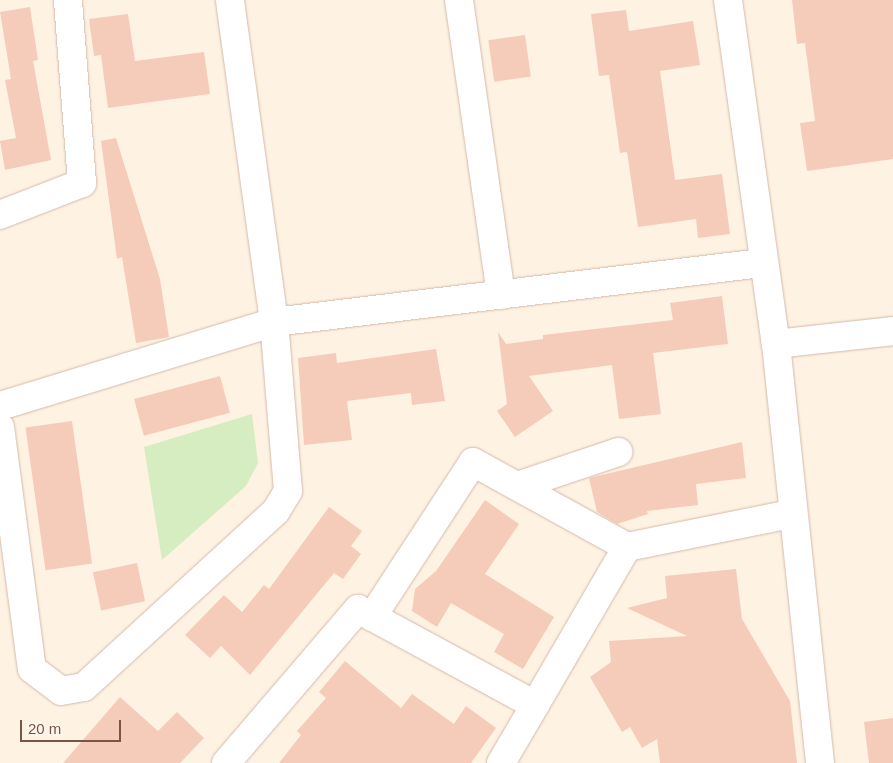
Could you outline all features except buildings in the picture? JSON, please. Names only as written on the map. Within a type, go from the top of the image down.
[{"type":"street","points":[[0,214],[82,184],[68,0]]},
{"type":"street","points":[[0,427],[32,669],[61,690],[84,687],[276,511],[288,491],[274,322],[230,0]]},
{"type":"street","points":[[459,0],[501,296]]},
{"type":"street","points":[[728,0],[762,263],[776,344],[791,514],[820,763]]},
{"type":"street","points":[[0,406],[274,322],[762,263]]},
{"type":"street","points":[[776,344],[893,331]]},
{"type":"street","points":[[517,486],[618,452]]},
{"type":"street","points":[[372,617],[473,462],[627,546],[791,514]]},
{"type":"street","points":[[501,763],[627,546]]},
{"type":"street","points":[[226,763],[358,609],[535,705]]},
{"type":"green space","points":[[252,414],[258,463],[246,486],[162,560],[144,447]]}]
